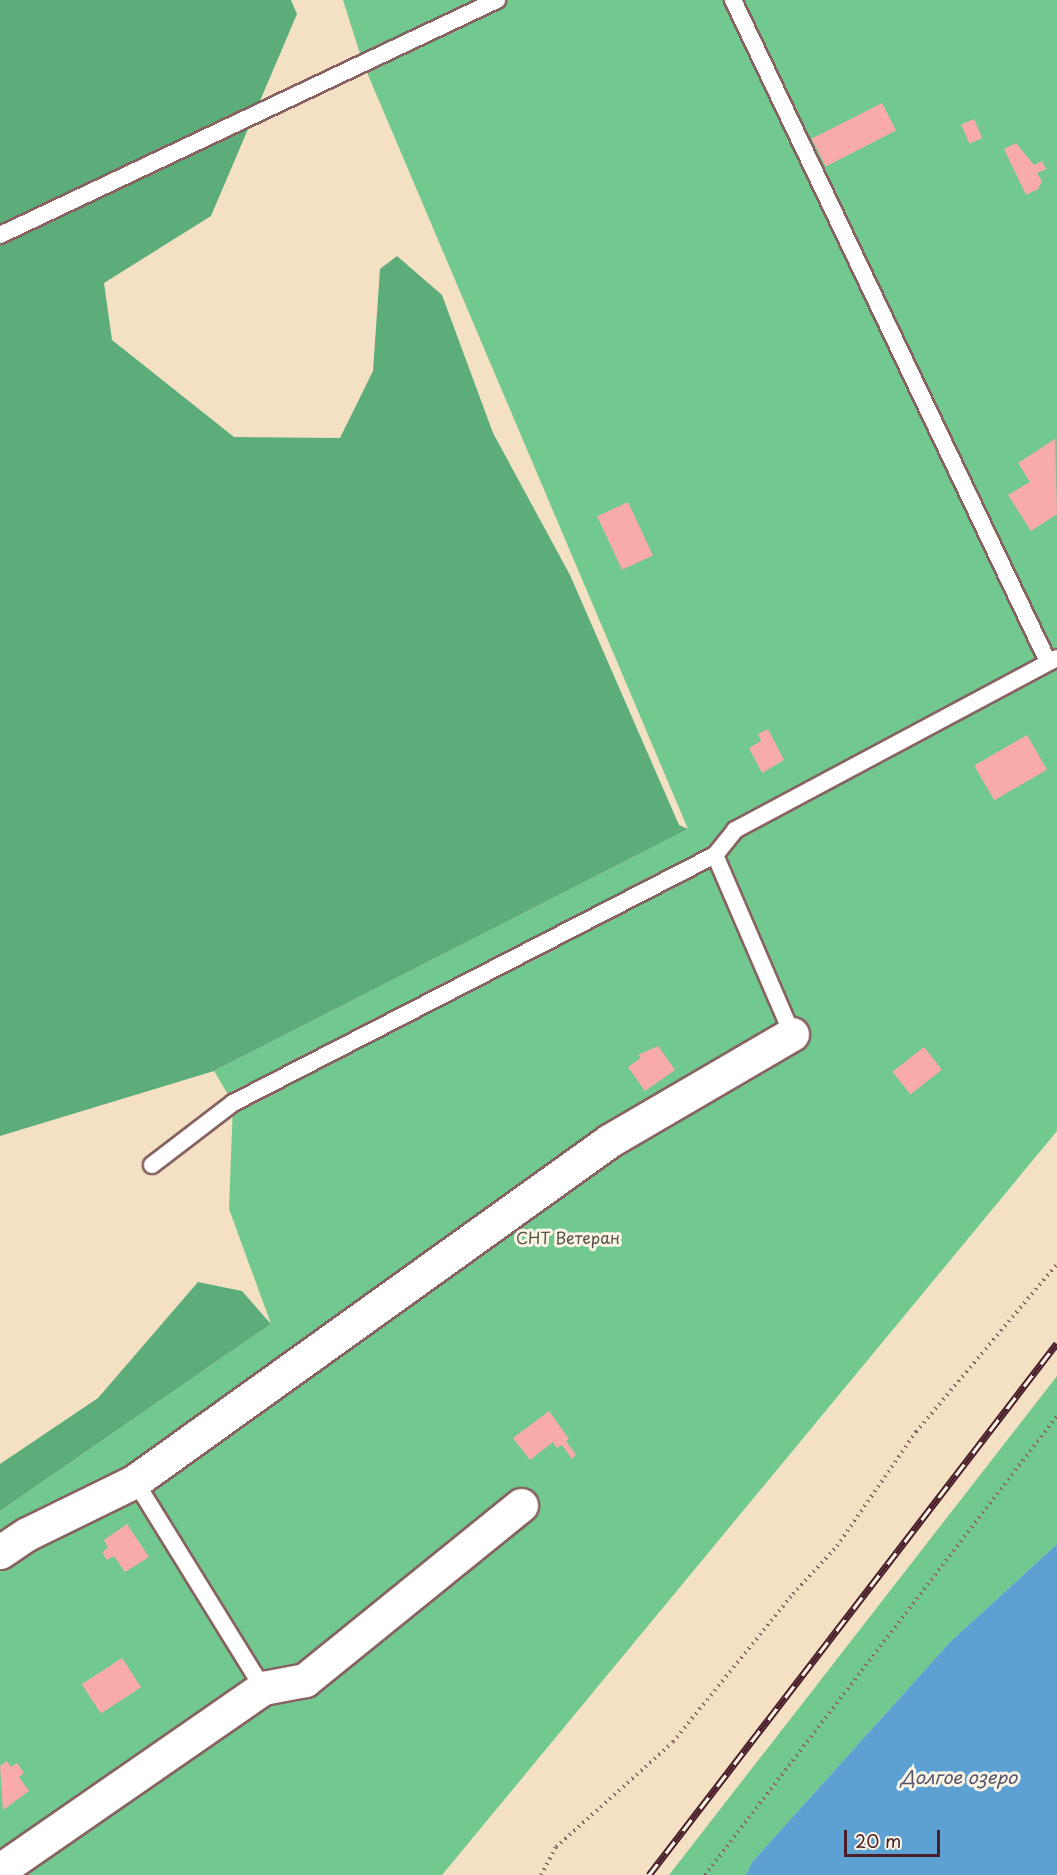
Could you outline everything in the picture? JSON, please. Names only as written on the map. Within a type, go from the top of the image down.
[{"type":"street","points":[[0,1552],[27,1534],[135,1481],[609,1141],[792,1034]]},
{"type":"street","points":[[0,1870],[264,1688],[305,1680],[521,1505]]},
{"type":"lane","points":[[0,235],[497,0]]},
{"type":"lane","points":[[152,1164],[233,1103],[715,855],[735,830],[1053,660],[734,0]]},
{"type":"lane","points":[[715,855],[792,1034]]},
{"type":"lane","points":[[135,1481],[264,1688]]},
{"type":"path","points":[[541,1875],[556,1847],[673,1742],[793,1594],[837,1546],[916,1432],[1057,1264]]},
{"type":"path","points":[[705,1875],[1057,1416]]},
{"type":"green space","points":[[0,0],[291,0],[297,14],[211,216],[104,283],[112,340],[234,437],[340,438],[373,371],[380,269],[397,256],[442,295],[493,433],[570,575],[679,825],[688,829],[214,1071],[0,1136]]},
{"type":"green space","name":"СНТ Ветеран","points":[[343,0],[1057,0],[1057,1131],[442,1875],[0,1875],[0,1511],[271,1324],[229,1209],[233,1103],[214,1071],[688,829],[363,63]]},
{"type":"green space","points":[[198,1282],[242,1291],[271,1324],[0,1511],[0,1464],[98,1398]]},
{"type":"green space","points":[[1057,1376],[1057,1544],[950,1642],[752,1862],[746,1875],[669,1875]]},
{"type":"water","name":"Долгое озеро","points":[[1057,1544],[1057,1875],[746,1875],[752,1862],[950,1642]]},
{"type":"building","points":[[882,103],[896,131],[826,166],[812,139]]},
{"type":"building","points":[[974,119],[982,138],[969,144],[961,124]]},
{"type":"building","points":[[1016,143],[1034,165],[1042,161],[1046,169],[1037,173],[1042,181],[1038,189],[1026,195],[1004,149]]},
{"type":"building","points":[[1055,439],[1057,514],[1031,531],[1008,495],[1030,482],[1018,463]]},
{"type":"building","points":[[628,502],[653,555],[622,570],[597,516]]},
{"type":"building","points":[[768,729],[784,760],[762,773],[749,748],[761,741],[758,734]]},
{"type":"building","points":[[1027,735],[1047,770],[994,800],[974,766]]},
{"type":"building","points":[[658,1046],[675,1070],[645,1091],[628,1067],[641,1058],[638,1055]]},
{"type":"building","points":[[924,1047],[942,1070],[910,1094],[892,1072]]},
{"type":"building","points":[[549,1411],[569,1439],[566,1441],[576,1455],[572,1459],[562,1445],[557,1448],[553,1442],[530,1460],[513,1438]]},
{"type":"building","points":[[127,1524],[149,1557],[125,1572],[114,1556],[107,1560],[102,1552],[108,1548],[104,1540]]},
{"type":"building","points":[[122,1658],[141,1687],[101,1713],[82,1684]]},
{"type":"building","points":[[7,1761],[11,1767],[17,1763],[24,1773],[19,1777],[29,1791],[3,1810],[0,1766]]},
{"type":"railway","points":[[649,1875],[1057,1343]]}]
